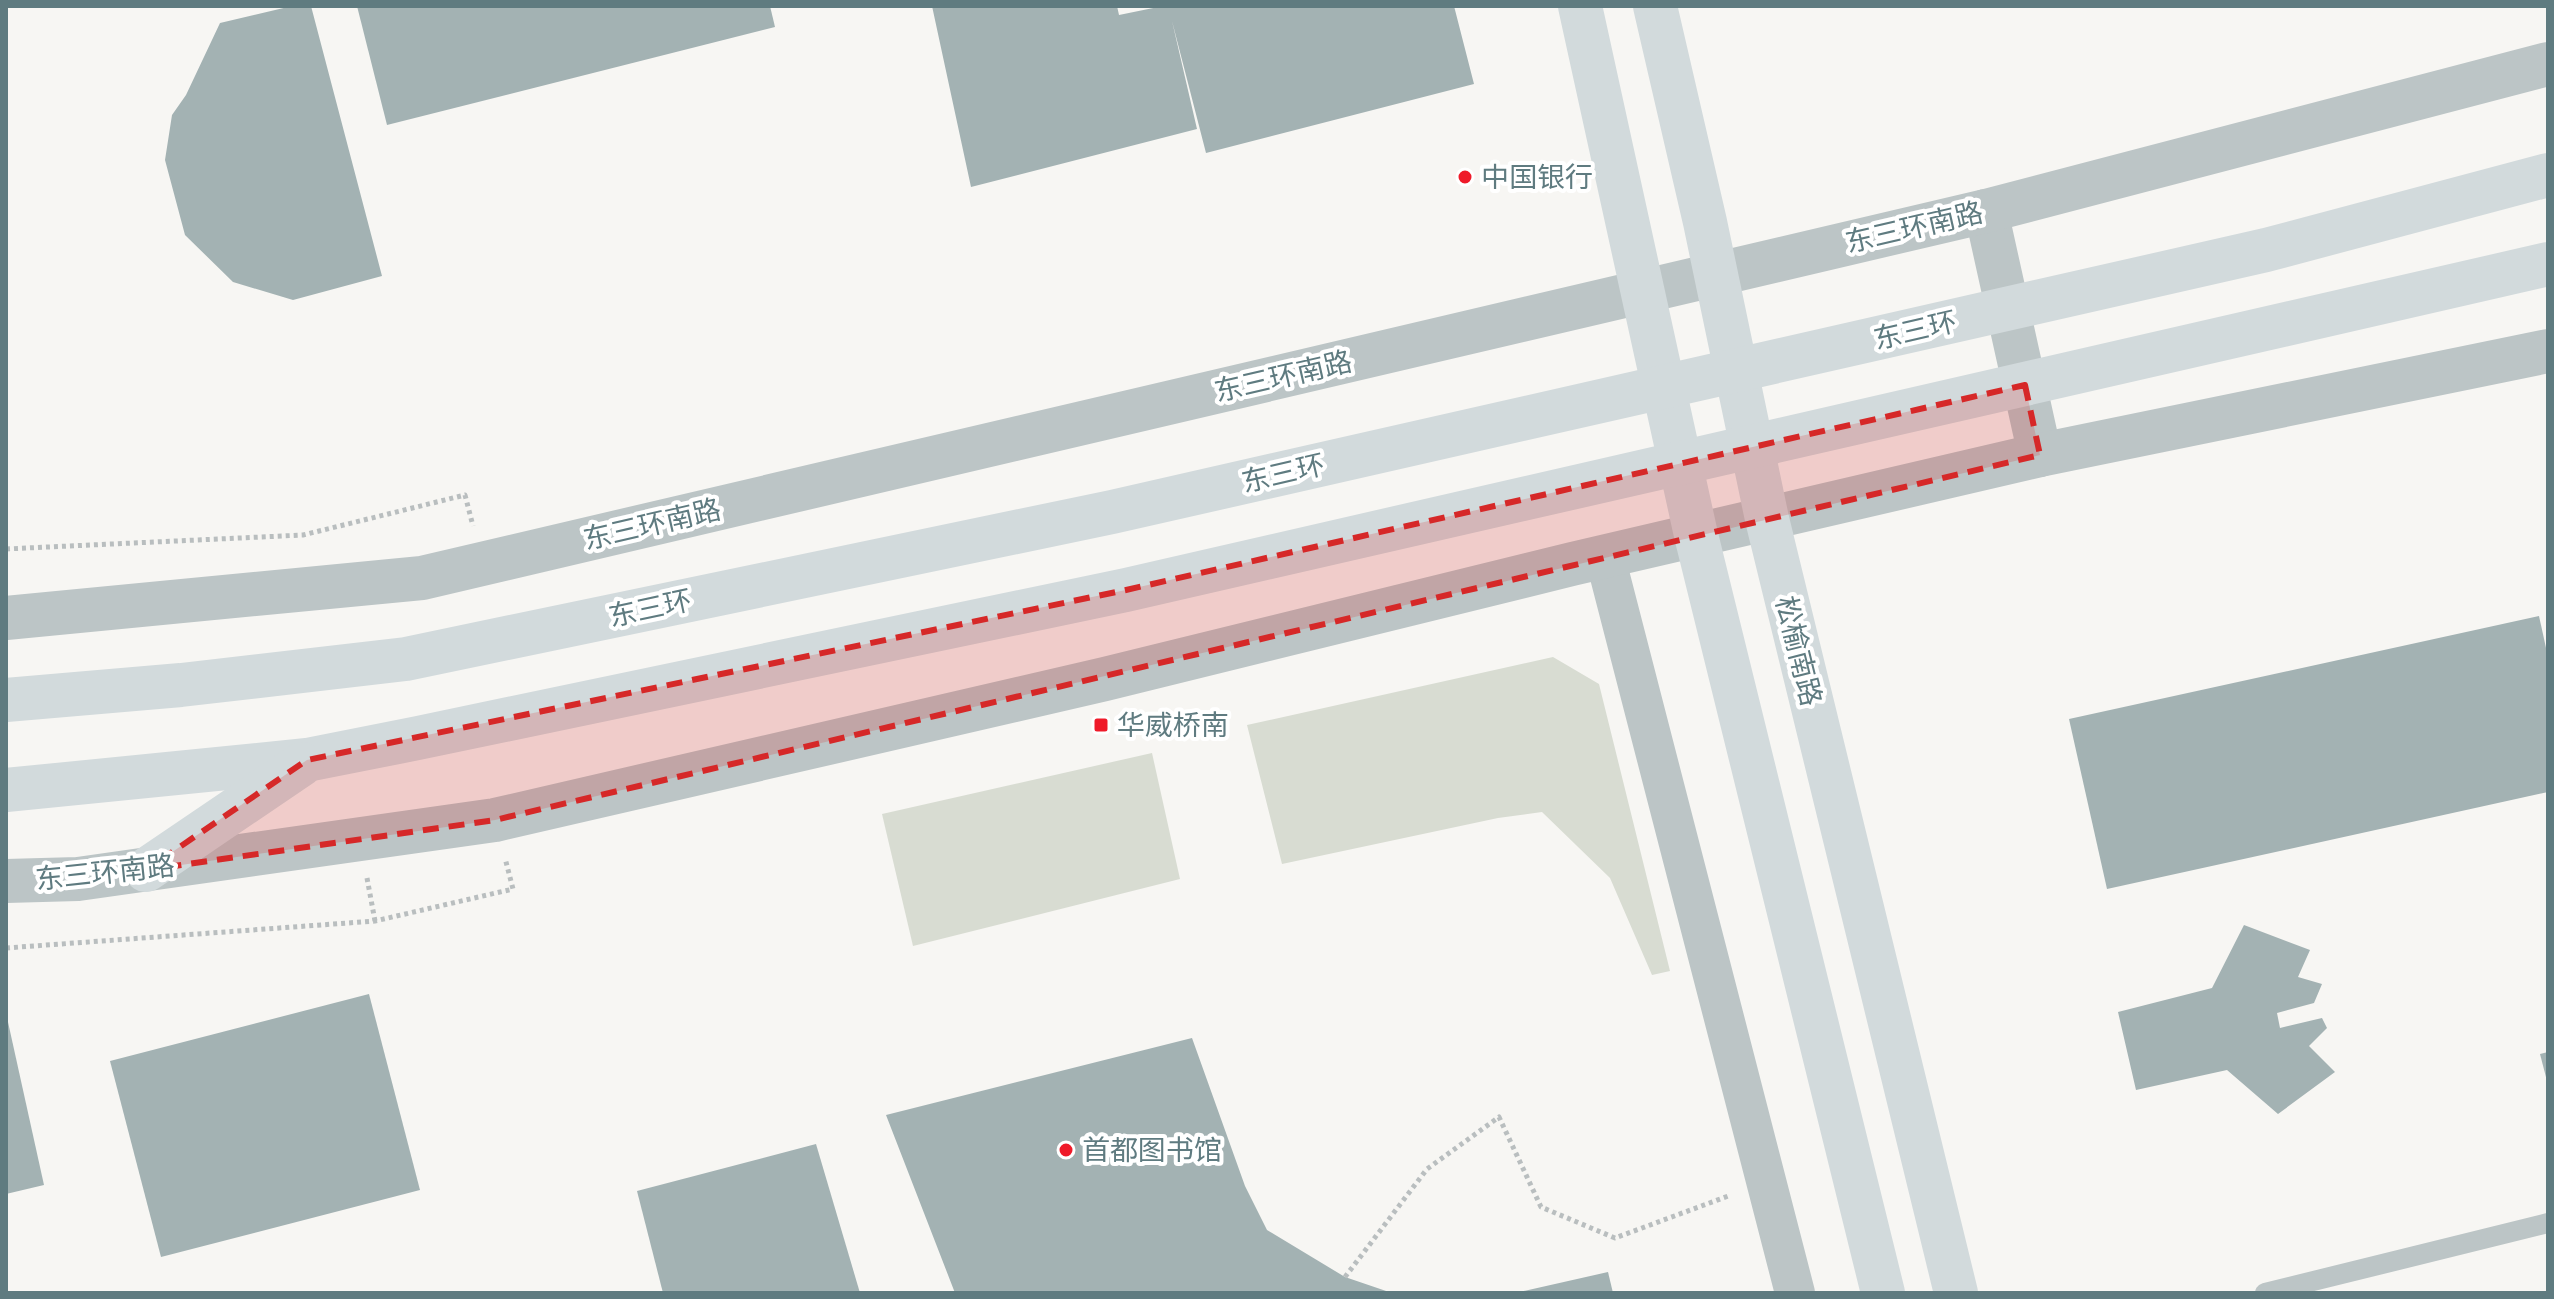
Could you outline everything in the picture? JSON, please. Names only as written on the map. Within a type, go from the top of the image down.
[{"type":"main road","points":[[1580,6],[1696,535],[1883,1293]]},
{"type":"main road","name":"松榆南路","points":[[1655,6],[1716,274],[1767,519],[1956,1293]]},
{"type":"main road","name":"东三环","points":[[6,700],[181,685],[406,659],[1112,512],[2266,250],[2548,175]]},
{"type":"main road","points":[[6,790],[307,760],[1126,590],[2548,264]]},
{"type":"main road","points":[[146,870],[307,760]]},
{"type":"street","name":"东三环南路","points":[[6,618],[422,578],[1986,211],[2548,64]]},
{"type":"street","points":[[1986,211],[2040,455]]},
{"type":"street","name":"东三环南路","points":[[6,881],[78,879],[495,820],[1105,679],[2040,455],[2548,351]]},
{"type":"street","points":[[1605,557],[1795,1293]]},
{"type":"lane","points":[[2265,1293],[2548,1223]]},
{"type":"path","points":[[6,549],[303,535],[465,495]]},
{"type":"path","points":[[6,948],[375,921],[513,889]]},
{"type":"path","points":[[1345,1277],[1427,1169],[1499,1117],[1541,1207],[1615,1238],[1766,1183]]},
{"type":"highlighted area","points":[[2025,385],[2040,455],[495,820],[146,870],[307,760],[1126,590]]},
{"type":"shaded area","points":[[1553,657],[1599,684],[1670,971],[1652,975],[1610,878],[1542,812],[1498,818],[1282,864],[1247,725]]},
{"type":"shaded area","points":[[1152,753],[1180,879],[913,946],[882,814]]},
{"type":"building","points":[[292,6],[311,6],[382,276],[293,300],[233,282],[185,235],[165,160],[172,115],[186,95],[220,23]]},
{"type":"building","points":[[357,6],[770,6],[775,27],[387,125]]},
{"type":"building","points":[[932,6],[1117,6],[1119,15],[1163,6],[1454,6],[1474,84],[1206,153],[1172,21],[1197,129],[971,187]]},
{"type":"building","points":[[2539,616],[2548,657],[2548,792],[2107,889],[2069,719]]},
{"type":"building","points":[[2244,925],[2310,950],[2298,977],[2322,984],[2314,1003],[2277,1013],[2280,1028],[2322,1018],[2327,1028],[2309,1046],[2335,1072],[2278,1114],[2227,1070],[2136,1090],[2118,1012],[2212,988]]},
{"type":"building","points":[[369,994],[420,1190],[161,1257],[110,1061]]},
{"type":"building","points":[[6,1013],[44,1185],[6,1194]]},
{"type":"building","name":"首都图书馆","points":[[1192,1038],[1245,1186],[1267,1230],[1345,1277],[1392,1293],[955,1293],[886,1115]]},
{"type":"building","points":[[2548,1052],[2548,1081],[2547,1081],[2540,1054]]},
{"type":"building","points":[[816,1144],[860,1293],[663,1293],[637,1191]]},
{"type":"building","points":[[1608,1272],[1613,1293],[1519,1293],[1519,1292]]},
{"type":"place","name":"中国银行","points":[[1465,177]]},
{"type":"place","name":"华威桥南","points":[[1101,725]]},
{"type":"place","name":"首都图书馆","points":[[1066,1150]]}]
